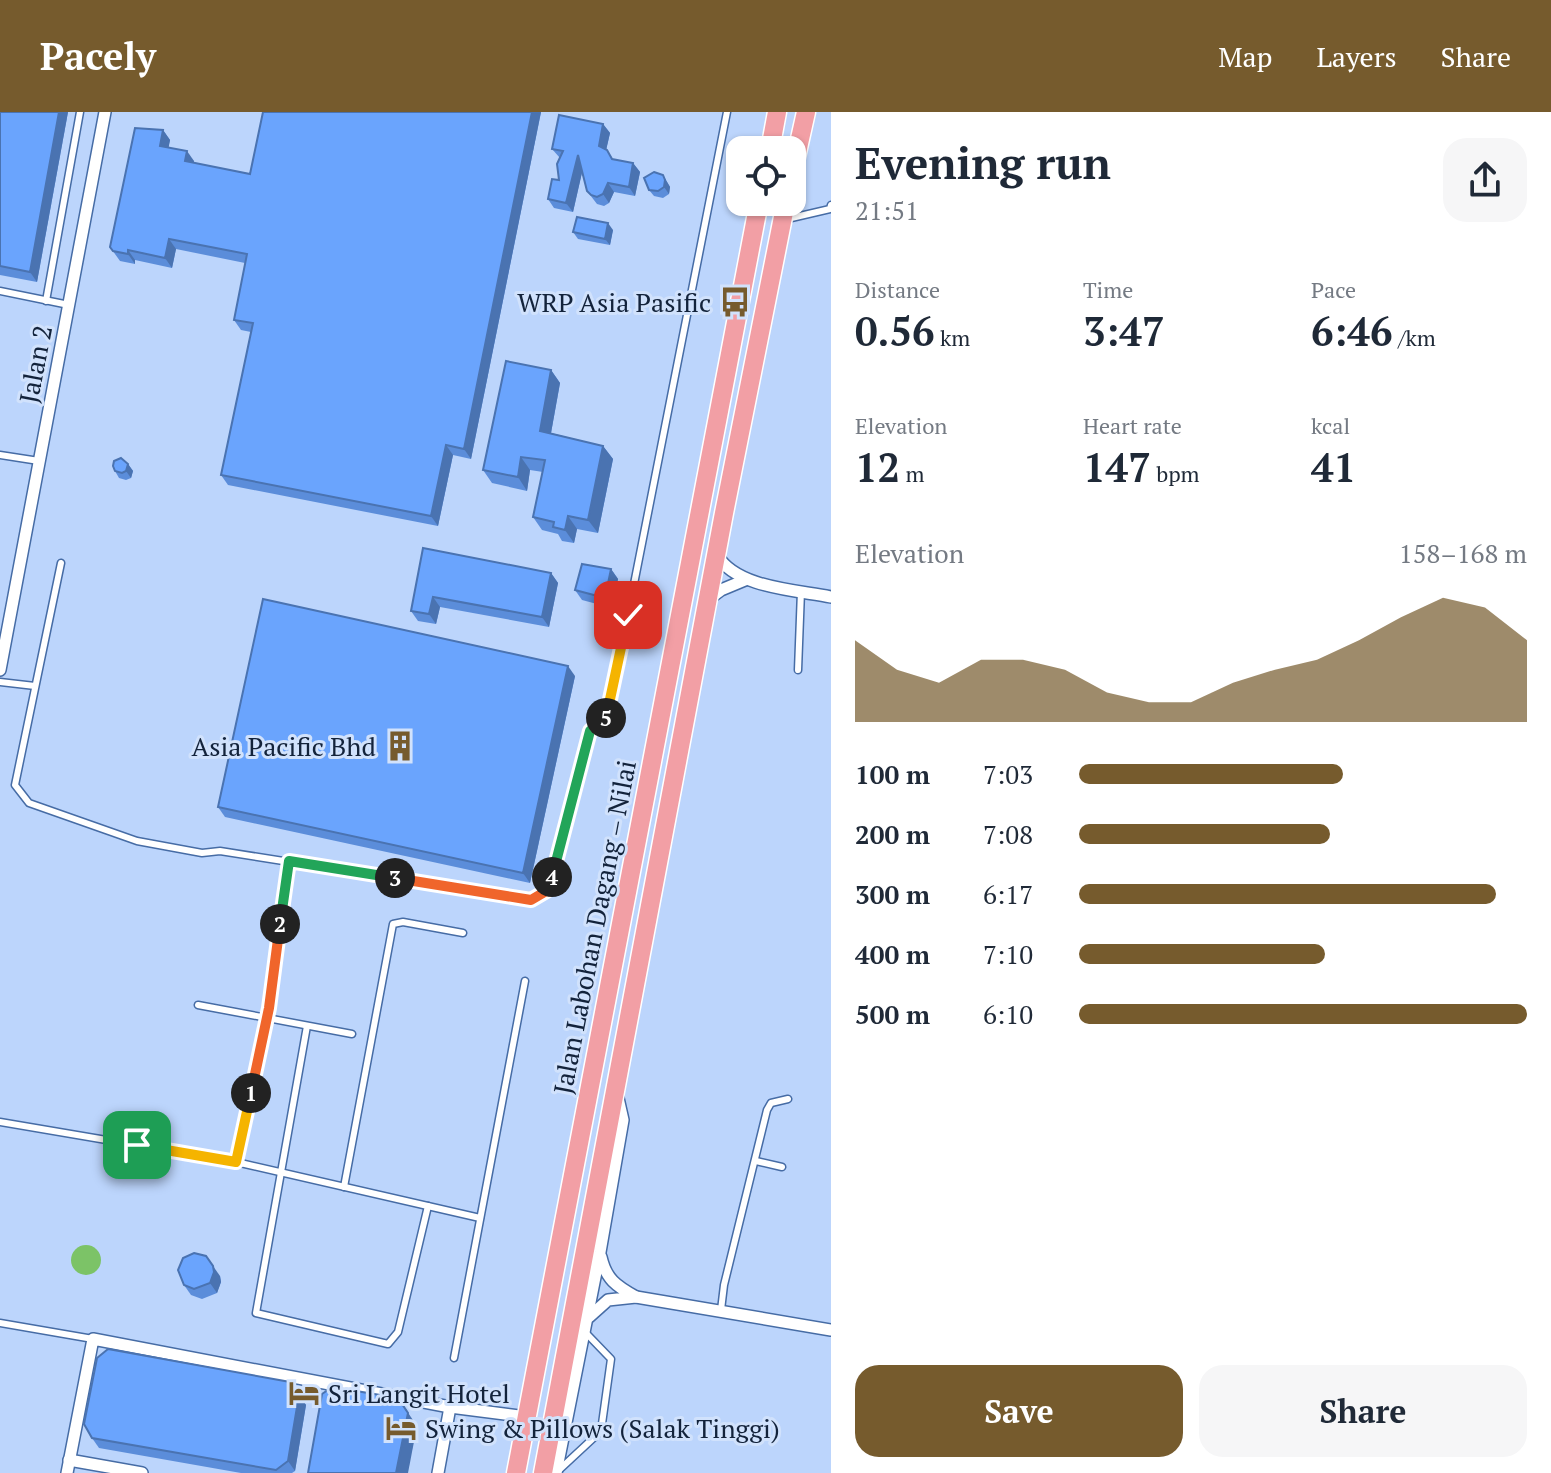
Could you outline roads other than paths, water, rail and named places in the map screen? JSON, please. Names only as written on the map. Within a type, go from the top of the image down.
[{"type":"main road","points":[[773,136],[777,112]]},
{"type":"main road","points":[[801,136],[806,112]]},
{"type":"main road","name":"Jalan Labohan Dagang ‒ Nilai","points":[[516,1473],[756,216]]},
{"type":"main road","name":"Jalan Labohan Dagang ‒ Nilai","points":[[543,1473],[783,216]]},
{"type":"street","name":"Jalan 2","points":[[0,670],[105,112]]},
{"type":"street","points":[[717,555],[724,567],[745,580],[831,597]]},
{"type":"street","points":[[709,599],[745,580]]},
{"type":"street","points":[[556,1473],[623,1120],[615,1086]]},
{"type":"street","points":[[600,1252],[605,1274],[614,1284],[636,1297]]},
{"type":"street","points":[[586,1326],[608,1300],[636,1297],[831,1330]]},
{"type":"street","points":[[67,1473],[93,1339],[327,1385],[527,1417]]},
{"type":"street","points":[[325,1399],[327,1385]]},
{"type":"street","points":[[438,1473],[450,1407]]},
{"type":"street","points":[[69,1460],[142,1473]]},
{"type":"lane","points":[[46,301],[80,112]]},
{"type":"lane","points":[[61,563],[15,785],[29,803],[137,841],[202,853],[220,851],[531,900],[548,890],[590,731],[608,716],[727,112]]},
{"type":"lane","points":[[806,210],[830,209],[831,205]]},
{"type":"lane","points":[[0,291],[69,305]]},
{"type":"lane","points":[[0,455],[39,461]]},
{"type":"lane","points":[[798,670],[801,591]]},
{"type":"lane","points":[[0,682],[35,686]]},
{"type":"lane","points":[[236,1162],[266,1019],[289,861]]},
{"type":"lane","points":[[344,1187],[393,924],[403,922],[463,933]]},
{"type":"lane","points":[[454,1358],[525,981]]},
{"type":"lane","points":[[198,1005],[352,1034]]},
{"type":"lane","points":[[307,1026],[256,1313],[388,1344],[398,1332],[428,1206]]},
{"type":"lane","points":[[721,1310],[724,1285],[767,1110],[771,1103],[788,1099]]},
{"type":"lane","points":[[0,1122],[236,1162],[480,1218]]},
{"type":"lane","points":[[756,1161],[782,1167]]},
{"type":"lane","points":[[0,1323],[93,1339]]},
{"type":"lane","points":[[556,1473],[601,1431],[611,1359],[586,1326]]},
{"type":"lane","points":[[440,1459],[448,1473]]},
{"type":"place","name":"WRP Asia Pasific","points":[[735,302]]},
{"type":"place","name":"Asia Pacific Bhd","points":[[400,746]]},
{"type":"place","name":"Sri Langit Hotel","points":[[304,1393]]},
{"type":"place","name":"Swing & Pillows (Salak Tinggi)","points":[[401,1428]]}]
